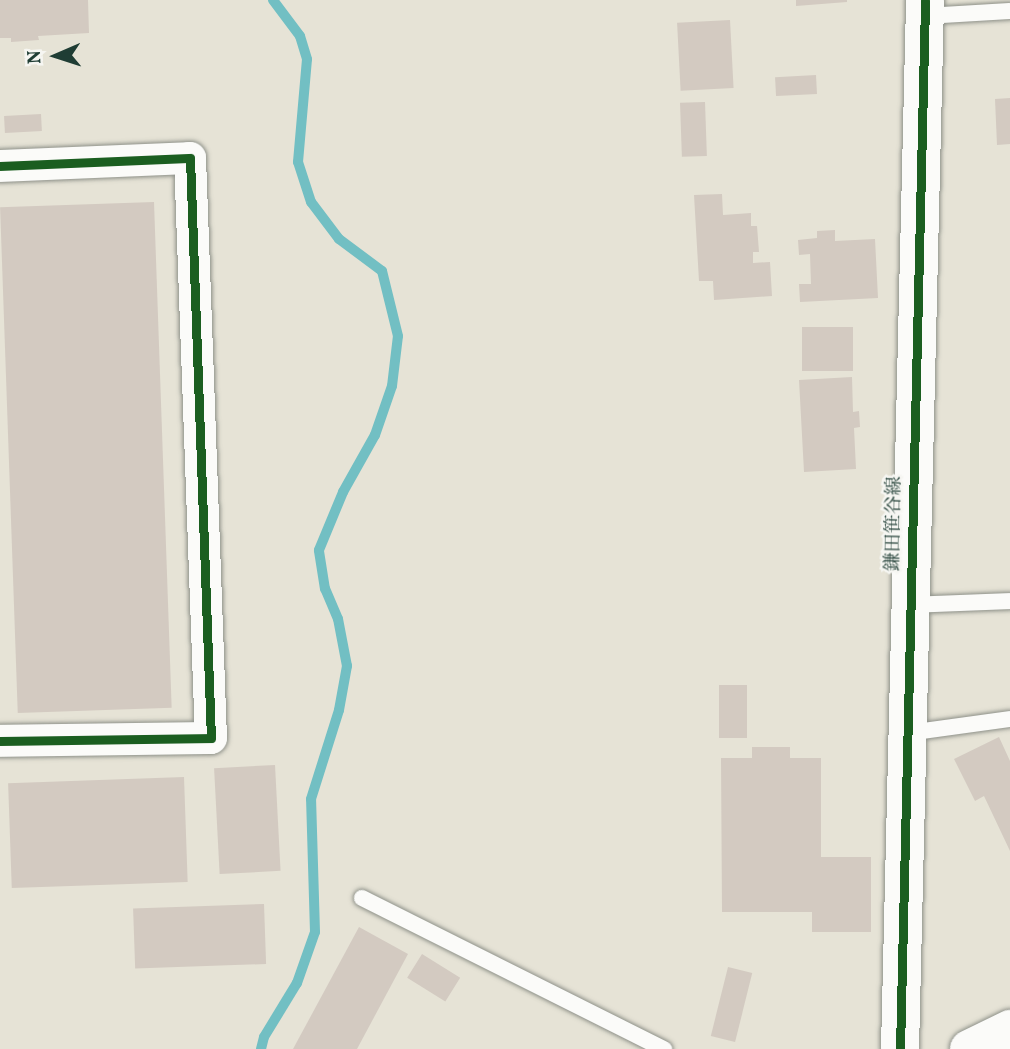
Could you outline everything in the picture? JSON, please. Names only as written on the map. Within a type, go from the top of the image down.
[{"type":"main road","name":"鎌田笹谷線","points":[[900,1049],[925,8]]},
{"type":"main road","points":[[969,1049],[1010,1029]]},
{"type":"street","points":[[0,166],[190,158],[211,738],[0,741]]},
{"type":"lane","points":[[925,8],[1010,11]]},
{"type":"lane","points":[[910,605],[1010,601]]},
{"type":"lane","points":[[907,733],[1010,719]]},
{"type":"lane","points":[[362,898],[664,1049]]},
{"type":"building","points":[[0,0],[88,0],[89,33],[38,36],[39,40],[11,42],[11,38],[0,38]]},
{"type":"building","points":[[796,0],[847,0],[847,2],[796,6]]},
{"type":"building","points":[[730,20],[734,88],[681,91],[677,23]]},
{"type":"building","points":[[816,75],[817,94],[776,96],[775,77]]},
{"type":"building","points":[[1010,98],[1010,144],[997,145],[995,99]]},
{"type":"building","points":[[705,102],[707,156],[682,157],[680,103]]},
{"type":"building","points":[[41,114],[42,131],[5,133],[4,116]]},
{"type":"building","points":[[722,194],[723,215],[751,213],[751,226],[757,226],[759,252],[753,252],[753,263],[770,262],[772,296],[714,300],[713,281],[699,281],[694,195]]},
{"type":"building","points":[[154,202],[172,708],[18,713],[0,207]]},
{"type":"building","points":[[835,230],[835,241],[875,239],[878,298],[800,302],[799,284],[811,284],[810,254],[799,255],[798,240],[817,238],[817,231]]},
{"type":"building","points":[[802,327],[853,327],[853,371],[802,371]]},
{"type":"building","points":[[852,377],[853,412],[859,411],[860,427],[854,428],[856,469],[804,472],[799,380]]},
{"type":"building","points":[[719,685],[747,685],[747,738],[719,738]]},
{"type":"building","points":[[999,737],[1010,761],[1010,851],[984,796],[975,801],[954,759]]},
{"type":"building","points":[[752,747],[790,747],[790,758],[821,758],[821,857],[871,857],[871,932],[812,932],[812,912],[722,912],[721,758],[752,758]]},
{"type":"building","points":[[275,765],[281,871],[220,874],[214,768]]},
{"type":"building","points":[[184,777],[188,882],[12,888],[8,783]]},
{"type":"building","points":[[264,904],[266,964],[135,969],[133,909]]},
{"type":"building","points":[[359,927],[408,954],[357,1049],[293,1049]]},
{"type":"building","points":[[422,954],[460,978],[445,1002],[407,978]]},
{"type":"building","points":[[728,967],[752,973],[735,1042],[711,1036]]},
{"type":"waterway","points":[[261,1049],[264,1037],[297,983],[315,932],[311,799],[339,710],[347,666],[338,619],[325,589],[319,550],[343,492],[375,435],[392,386],[398,336],[382,271],[339,239],[311,202],[298,162],[307,59],[300,36],[273,0]]},
{"type":"cycle path","points":[[900,1049],[925,0]]},
{"type":"cycle path","points":[[0,166],[190,158],[211,738],[0,741]]}]
